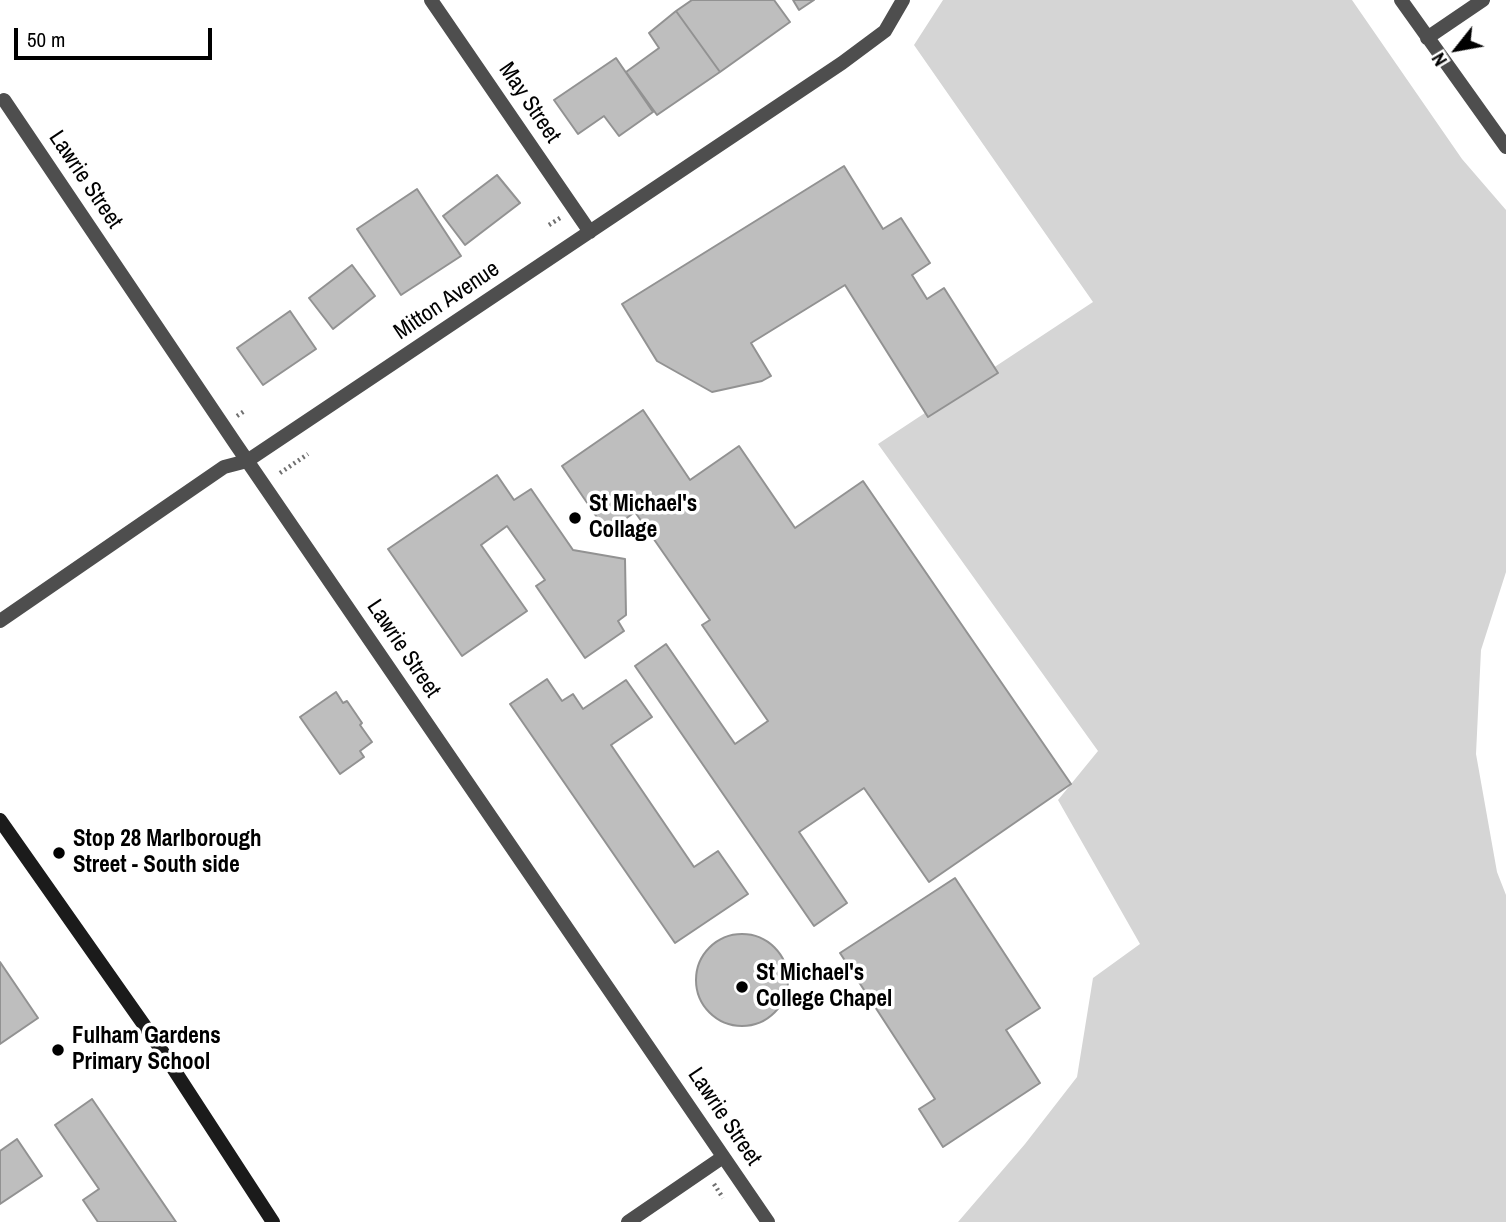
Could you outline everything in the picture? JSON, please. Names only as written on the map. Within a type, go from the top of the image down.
[{"type":"street","name":"May Street","points":[[431,0],[590,232]]},
{"type":"street","name":"Mitton Avenue","points":[[0,621],[223,467],[247,461],[861,50],[885,31],[904,0]]},
{"type":"street","points":[[1401,0],[1506,147]]},
{"type":"street","points":[[1427,37],[1483,0]]},
{"type":"street","name":"Lawrie Street","points":[[4,100],[247,461],[768,1222]]},
{"type":"street","points":[[0,820],[156,1042],[273,1222]]},
{"type":"street","points":[[628,1222],[723,1157]]},
{"type":"shaded area","points":[[943,0],[1352,0],[1462,159],[1506,210],[1506,572],[1481,650],[1476,754],[1497,872],[1506,895],[1506,1222],[958,1222],[1025,1144],[1077,1077],[1093,978],[1140,944],[1058,800],[1098,751],[878,444],[1093,302],[914,45]]},
{"type":"building","points":[[692,0],[774,0],[790,22],[720,72],[676,11]]},
{"type":"building","points":[[793,0],[814,0],[799,10]]},
{"type":"building","points":[[676,11],[720,72],[657,115],[626,72],[659,48],[649,33]]},
{"type":"building","points":[[616,58],[653,112],[619,136],[604,116],[578,134],[554,100]]},
{"type":"building","points":[[844,166],[883,229],[901,218],[930,263],[912,275],[927,299],[944,288],[998,373],[928,417],[845,285],[751,343],[771,376],[762,381],[712,392],[657,361],[622,304]]},
{"type":"building","points":[[497,175],[520,203],[465,245],[443,216]]},
{"type":"building","points":[[417,189],[461,256],[401,295],[357,229]]},
{"type":"building","points":[[352,265],[375,296],[333,329],[309,298]]},
{"type":"building","points":[[290,311],[316,349],[263,385],[237,348]]},
{"type":"building","points":[[643,410],[690,480],[739,446],[795,528],[863,481],[1071,784],[929,882],[864,788],[799,832],[847,903],[814,926],[635,666],[666,644],[735,744],[768,721],[702,625],[710,620],[635,512],[607,532],[562,466]]},
{"type":"building","points":[[497,475],[514,500],[531,489],[573,550],[625,559],[626,615],[618,621],[624,631],[585,658],[536,586],[545,580],[507,526],[481,545],[527,611],[462,656],[388,549]]},
{"type":"building","points":[[547,679],[562,701],[573,694],[583,709],[626,680],[652,717],[611,745],[694,867],[718,851],[748,894],[675,943],[510,704]]},
{"type":"building","points":[[336,692],[343,703],[347,701],[372,742],[360,751],[364,757],[340,774],[300,717]]},
{"type":"building","points":[[955,878],[1040,1008],[1006,1030],[1040,1083],[943,1147],[919,1109],[935,1099],[840,953]]},
{"type":"building","name":"St Michael's College Chapel","points":[[742,934],[759,938],[774,948],[784,963],[788,980],[784,997],[774,1012],[759,1022],[742,1026],[725,1022],[710,1012],[700,997],[696,980],[700,963],[710,948],[725,938]]},
{"type":"building","points":[[0,962],[38,1018],[0,1044]]},
{"type":"building","points":[[92,1099],[176,1222],[98,1222],[83,1200],[99,1189],[55,1125]]},
{"type":"building","points":[[17,1139],[42,1176],[0,1204],[0,1151]]},
{"type":"place","name":"St Michael's Collage","points":[[575,518]]},
{"type":"place","name":"Stop 28 Marlborough Street - South side","points":[[59,853]]},
{"type":"place","name":"St Michael's College Chapel","points":[[742,987]]},
{"type":"place","name":"Fulham Gardens Primary School","points":[[58,1050]]}]
